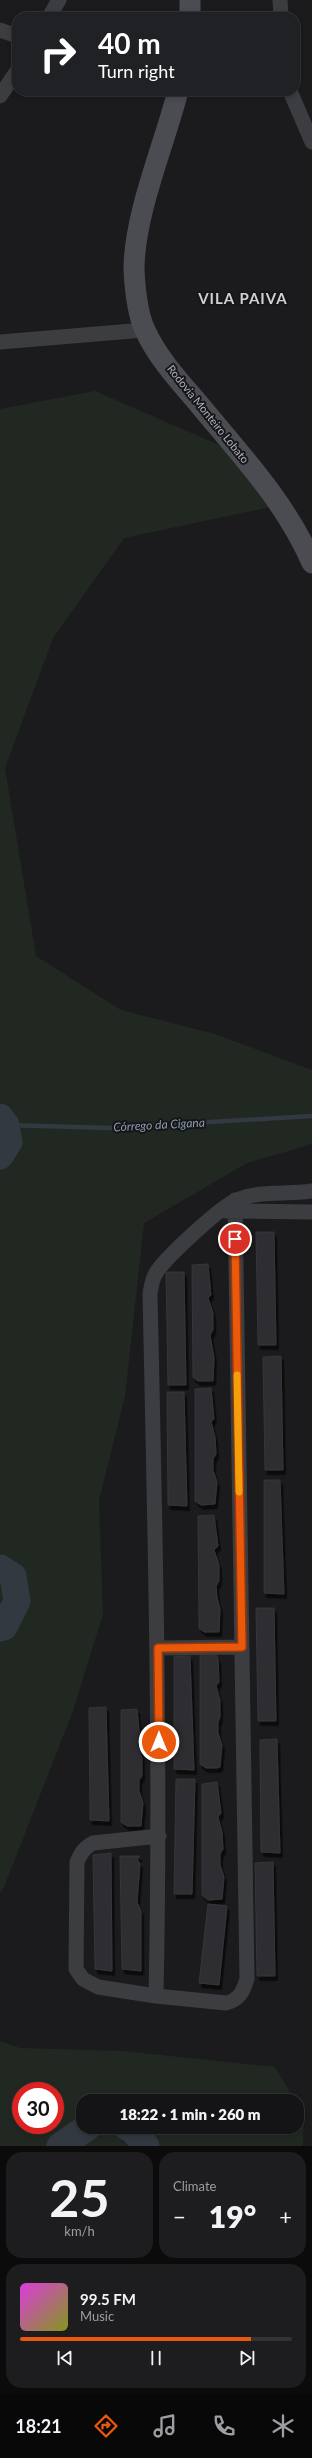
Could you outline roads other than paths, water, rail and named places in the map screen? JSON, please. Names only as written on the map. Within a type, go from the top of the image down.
[{"type":"main road","points":[[190,0],[190,12]]},
{"type":"main road","name":"Rodovia Monteiro Lobato","points":[[177,96],[142,215],[136,253],[136,286],[144,330],[174,375],[242,455],[280,505],[312,563]]},
{"type":"street","points":[[52,12],[59,0]]},
{"type":"street","points":[[280,0],[281,12]]},
{"type":"street","points":[[0,30],[12,34]]},
{"type":"street","points":[[0,96],[12,78]]},
{"type":"street","points":[[292,96],[312,142]]},
{"type":"street","points":[[0,342],[144,330]]},
{"type":"street","points":[[156,1996],[159,1836],[158,1648],[150,1294],[155,1274],[167,1259],[230,1208],[260,1194],[312,1191]]},
{"type":"street","points":[[230,1208],[312,1212]]},
{"type":"street","points":[[159,1836],[93,1843],[84,1848],[77,1862],[76,1969],[84,1979],[98,1987],[156,1996],[226,2003],[240,1997],[247,1980],[242,1647],[230,1208]]},
{"type":"street","points":[[158,1648],[242,1647]]},
{"type":"waterway","name":"Córrego da Cigana","points":[[6,1125],[110,1128],[312,1116]]},
{"type":"waterway","points":[[0,1117],[6,1125],[9,1142],[0,1156]]},
{"type":"waterway","points":[[0,1568],[13,1576],[17,1601],[4,1627],[0,1628]]},
{"type":"waterway","points":[[60,2146],[78,2134]]},
{"type":"waterway","points":[[136,2134],[146,2146]]},
{"type":"district","name":"VILA PAIVA","points":[[243,299]]}]
